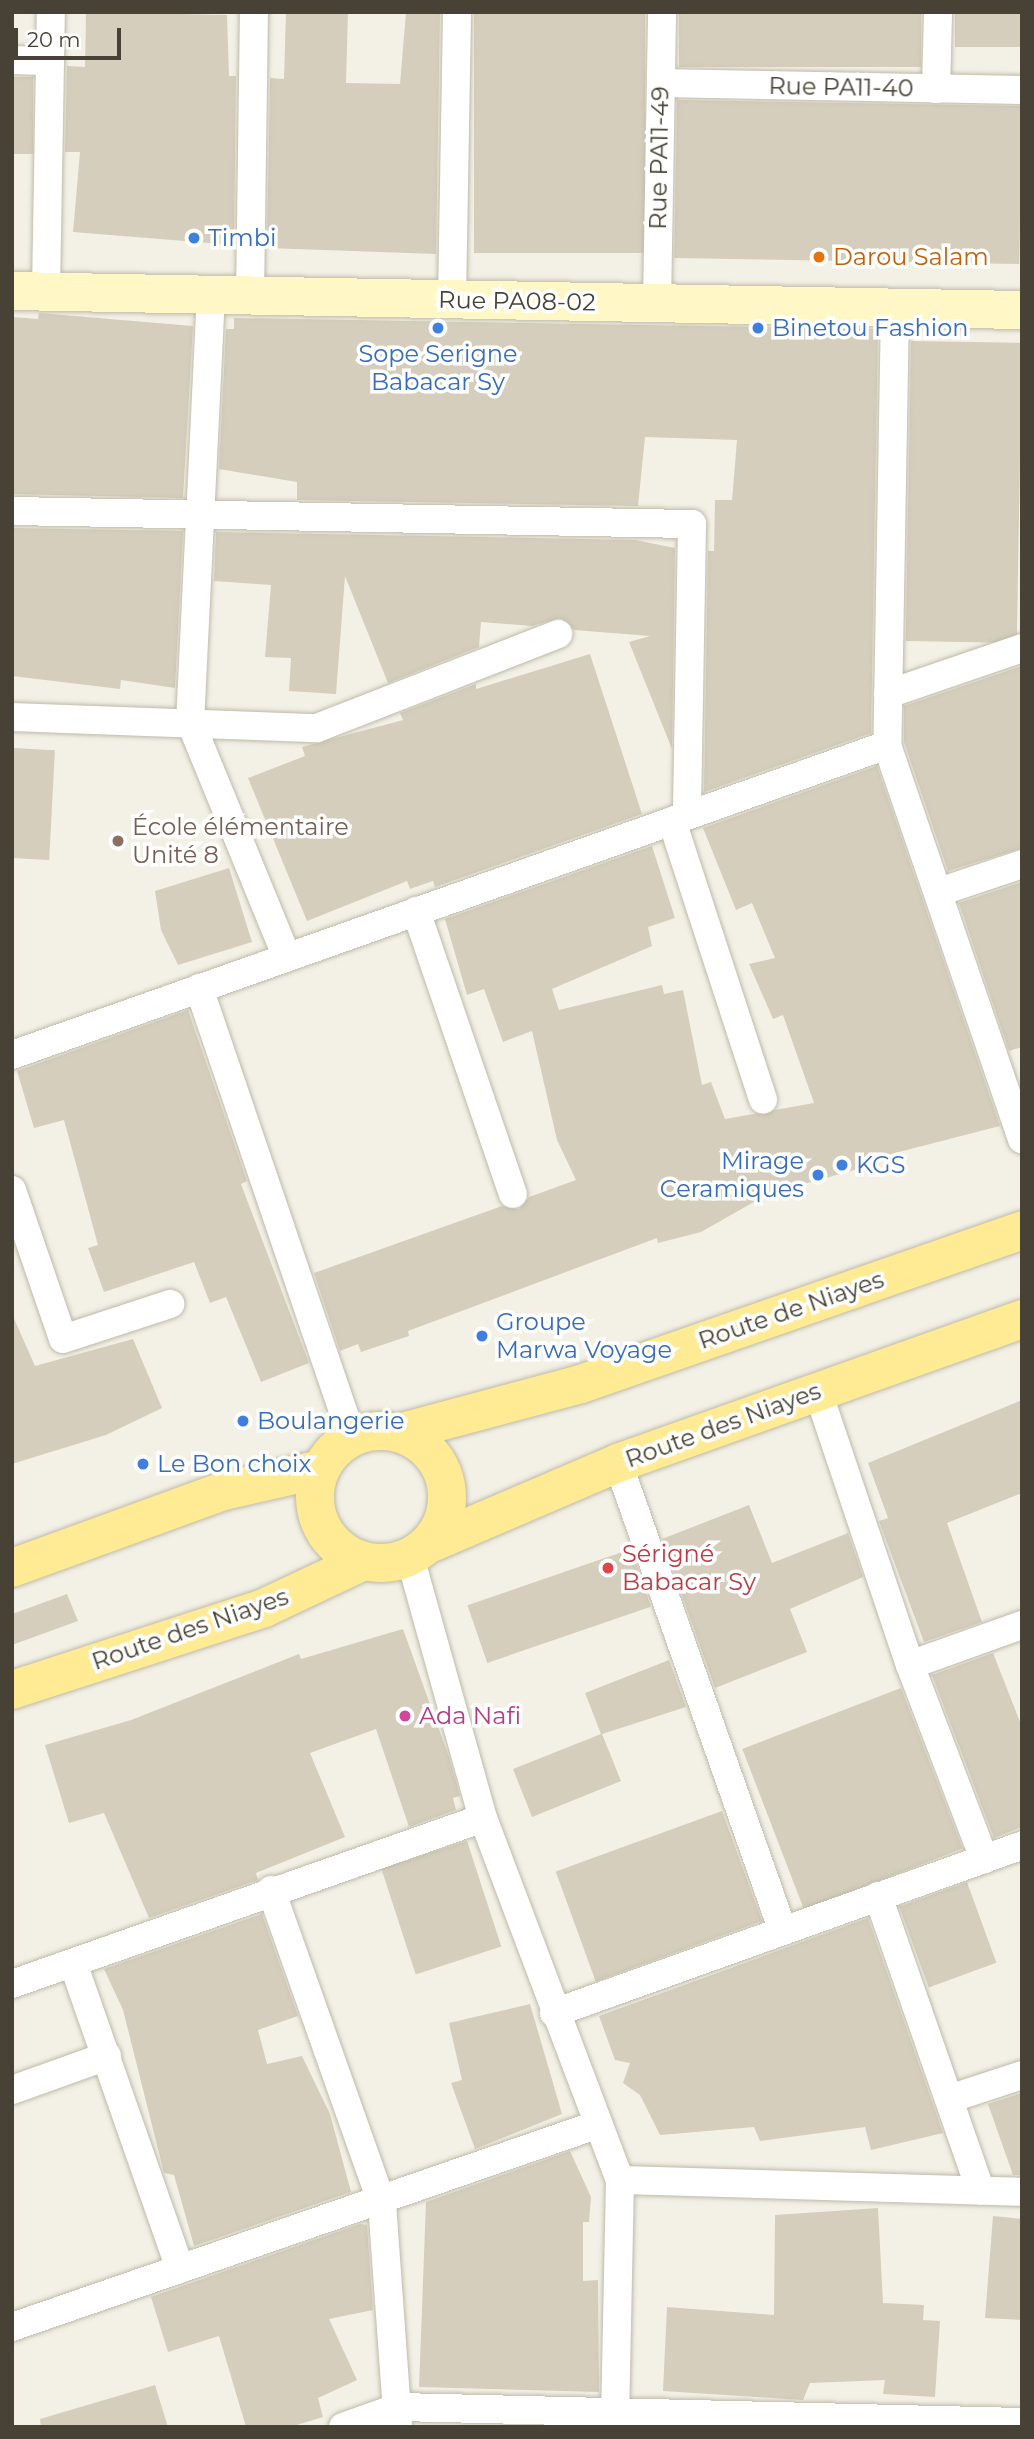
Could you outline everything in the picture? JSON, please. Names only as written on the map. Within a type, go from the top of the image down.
[{"type":"main road","name":"Route de Niayes","points":[[352,1437],[398,1433],[581,1384],[1022,1230]]},
{"type":"main road","name":"Route des Niayes","points":[[419,1551],[618,1464],[817,1389],[1022,1319]]},
{"type":"main road","points":[[352,1437],[321,1469],[314,1492],[326,1532],[343,1552],[364,1561],[419,1551],[448,1503],[446,1476],[419,1443],[398,1433]]},
{"type":"main road","points":[[12,1568],[224,1491],[321,1469]]},
{"type":"main road","name":"Route des Niayes","points":[[12,1690],[264,1608],[364,1561]]},
{"type":"street","points":[[29,291],[50,61],[51,12]]},
{"type":"street","points":[[250,296],[254,12]]},
{"type":"street","points":[[452,300],[457,12]]},
{"type":"street","name":"Rue PA11-49","points":[[657,304],[662,12]]},
{"type":"street","points":[[936,89],[938,12]]},
{"type":"street","points":[[12,60],[50,61]]},
{"type":"street","name":"Rue PA11-40","points":[[661,83],[1022,90]]},
{"type":"street","name":"Rue PA08-02","points":[[29,291],[1022,310]]},
{"type":"street","points":[[211,295],[190,722],[286,957]]},
{"type":"street","points":[[895,308],[887,745],[1022,1140]]},
{"type":"street","points":[[12,511],[692,524],[680,818],[763,1099]]},
{"type":"street","points":[[12,717],[317,728],[558,634]]},
{"type":"street","points":[[888,694],[1022,648]]},
{"type":"street","points":[[12,1055],[887,745]]},
{"type":"street","points":[[939,892],[1022,864]]},
{"type":"street","points":[[416,911],[513,1194]]},
{"type":"street","points":[[199,988],[352,1437]]},
{"type":"street","points":[[12,1190],[63,1339],[170,1304]]},
{"type":"street","points":[[817,1389],[910,1665],[984,1859]]},
{"type":"street","points":[[618,1464],[782,1930]]},
{"type":"street","points":[[419,1551],[483,1818],[596,2125],[620,2180],[615,2420]]},
{"type":"street","points":[[910,1665],[1022,1625]]},
{"type":"street","points":[[12,1984],[271,1890],[483,1818]]},
{"type":"street","points":[[554,2013],[1022,1845]]},
{"type":"street","points":[[271,1890],[382,2203],[398,2417]]},
{"type":"street","points":[[878,1896],[981,2191]]},
{"type":"street","points":[[73,1963],[180,2269]]},
{"type":"street","points":[[12,2090],[107,2056]]},
{"type":"street","points":[[949,2099],[1022,2075]]},
{"type":"street","points":[[12,2327],[382,2203],[596,2125]]},
{"type":"street","points":[[620,2180],[1022,2192]]},
{"type":"street","points":[[343,2427],[398,2417],[1022,2423]]},
{"type":"building","points":[[86,12],[227,15],[229,76],[236,76],[234,245],[73,232],[80,152],[65,152],[67,66],[85,67]]},
{"type":"building","points":[[286,12],[348,12],[346,83],[400,84],[406,12],[440,12],[436,254],[267,248],[270,78],[284,79]]},
{"type":"building","points":[[474,12],[645,12],[645,253],[474,253]]},
{"type":"building","points":[[679,12],[921,12],[921,67],[679,67]]},
{"type":"building","points":[[955,12],[1022,12],[1022,47],[955,47]]},
{"type":"building","points":[[12,77],[33,77],[33,154],[12,154]]},
{"type":"building","points":[[677,100],[1022,106],[1019,264],[674,258]]},
{"type":"building","points":[[39,313],[193,326],[183,498],[12,494],[12,317],[38,319]]},
{"type":"building","points":[[234,318],[878,329],[871,733],[704,792],[708,551],[714,551],[715,500],[732,500],[737,440],[645,437],[638,506],[297,500],[297,482],[219,469],[226,329],[234,329]]},
{"type":"building","points":[[911,341],[1022,343],[1017,643],[906,641]]},
{"type":"building","points":[[12,528],[183,531],[175,688],[121,680],[120,689],[12,676]]},
{"type":"building","points":[[216,532],[635,540],[675,548],[672,749],[629,642],[650,636],[574,630],[560,618],[532,626],[481,622],[479,647],[388,683],[345,576],[336,694],[289,691],[291,658],[265,657],[271,585],[214,581]]},
{"type":"building","points":[[590,654],[642,814],[435,887],[433,881],[410,889],[407,881],[307,921],[248,778],[305,756],[302,747],[403,720],[400,713],[476,684],[476,689]]},
{"type":"building","points":[[1022,666],[1022,848],[948,871],[904,742],[904,706]]},
{"type":"building","points":[[13,748],[55,750],[49,860],[12,858]]},
{"type":"building","points":[[877,766],[1000,1126],[856,1163],[858,1169],[768,1194],[701,1232],[658,1243],[657,1238],[408,1331],[409,1336],[361,1352],[358,1344],[340,1351],[314,1273],[502,1206],[519,1209],[529,1197],[576,1180],[557,1140],[532,1031],[503,1042],[484,989],[467,995],[445,919],[652,846],[675,918],[648,927],[652,946],[552,989],[559,1010],[662,985],[664,994],[683,990],[702,1085],[711,1082],[725,1119],[814,1103],[783,1015],[773,1019],[749,964],[775,958],[752,903],[736,910],[703,828]]},
{"type":"building","points":[[229,868],[252,942],[178,965],[161,930],[155,891]]},
{"type":"building","points":[[1022,882],[1022,1047],[1009,1051],[959,903]]},
{"type":"building","points":[[188,1010],[247,1181],[241,1184],[309,1363],[261,1382],[226,1297],[210,1303],[194,1262],[104,1292],[88,1248],[98,1245],[64,1120],[34,1128],[17,1071]]},
{"type":"building","points":[[12,1314],[35,1366],[133,1339],[162,1408],[106,1435],[12,1464]]},
{"type":"building","points":[[1022,1400],[1022,1493],[947,1523],[982,1622],[924,1642],[879,1521],[888,1518],[868,1463]]},
{"type":"building","points":[[749,1505],[772,1563],[848,1533],[863,1577],[790,1609],[807,1652],[715,1688],[662,1539]]},
{"type":"building","points":[[631,1549],[651,1607],[487,1663],[467,1605]]},
{"type":"building","points":[[67,1594],[78,1621],[12,1645],[12,1614]]},
{"type":"building","points":[[403,1629],[449,1757],[460,1796],[453,1798],[456,1810],[409,1827],[376,1729],[310,1753],[345,1837],[256,1873],[258,1880],[149,1918],[104,1813],[69,1823],[45,1745],[131,1720],[299,1654],[301,1659]]},
{"type":"building","points":[[993,1653],[1022,1727],[1022,1827],[994,1838],[932,1675]]},
{"type":"building","points":[[669,1660],[686,1707],[602,1734],[621,1781],[532,1817],[513,1769],[601,1734],[585,1693]]},
{"type":"building","points":[[901,1688],[963,1849],[804,1909],[742,1749]]},
{"type":"building","points":[[722,1811],[762,1921],[596,1981],[556,1872]]},
{"type":"building","points":[[467,1841],[501,1947],[416,1974],[381,1869]]},
{"type":"building","points":[[967,1882],[996,1963],[929,1987],[899,1907]]},
{"type":"building","points":[[262,1914],[298,2016],[258,2030],[267,2064],[302,2056],[330,2114],[351,2192],[194,2246],[174,2175],[164,2173],[123,2010],[104,1969]]},
{"type":"building","points":[[868,1918],[943,2133],[871,2150],[865,2127],[760,2141],[754,2127],[660,2135],[640,2095],[623,2083],[630,2063],[615,2060],[599,2016]]},
{"type":"building","points":[[530,2004],[562,2114],[475,2149],[451,2083],[462,2080],[449,2023]]},
{"type":"building","points":[[1022,2093],[1022,2175],[1013,2175],[988,2104]]},
{"type":"building","points":[[570,2151],[591,2197],[589,2222],[583,2222],[583,2281],[598,2280],[599,2392],[419,2387],[426,2202]]},
{"type":"building","points":[[878,2208],[883,2303],[924,2305],[923,2320],[940,2321],[935,2397],[883,2394],[885,2380],[810,2383],[803,2400],[663,2391],[667,2307],[774,2315],[775,2215]]},
{"type":"building","points":[[993,2216],[1022,2219],[1022,2320],[985,2318]]},
{"type":"building","points":[[360,2224],[367,2225],[373,2310],[329,2319],[357,2380],[318,2398],[323,2417],[290,2427],[246,2427],[219,2336],[168,2352],[151,2297]]},
{"type":"building","points":[[155,2385],[168,2427],[41,2427],[40,2419]]},
{"type":"place","name":"Timbi","points":[[194,238]]},
{"type":"place","name":"Darou Salam","points":[[819,257]]},
{"type":"place","name":"Sope Serigne Babacar Sy","points":[[438,328]]},
{"type":"place","name":"Binetou Fashion","points":[[758,328]]},
{"type":"place","name":"École élémentaire Unité 8","points":[[118,841]]},
{"type":"place","name":"KGS","points":[[842,1165]]},
{"type":"place","name":"Mirage Ceramiques","points":[[818,1175]]},
{"type":"place","name":"Groupe Marwa Voyage","points":[[482,1336]]},
{"type":"place","name":"Boulangerie","points":[[243,1421]]},
{"type":"place","name":"Le Bon choix","points":[[143,1464]]},
{"type":"place","name":"Sérigné Babacar Sy","points":[[608,1568]]},
{"type":"place","name":"Ada Nafi","points":[[405,1716]]}]
